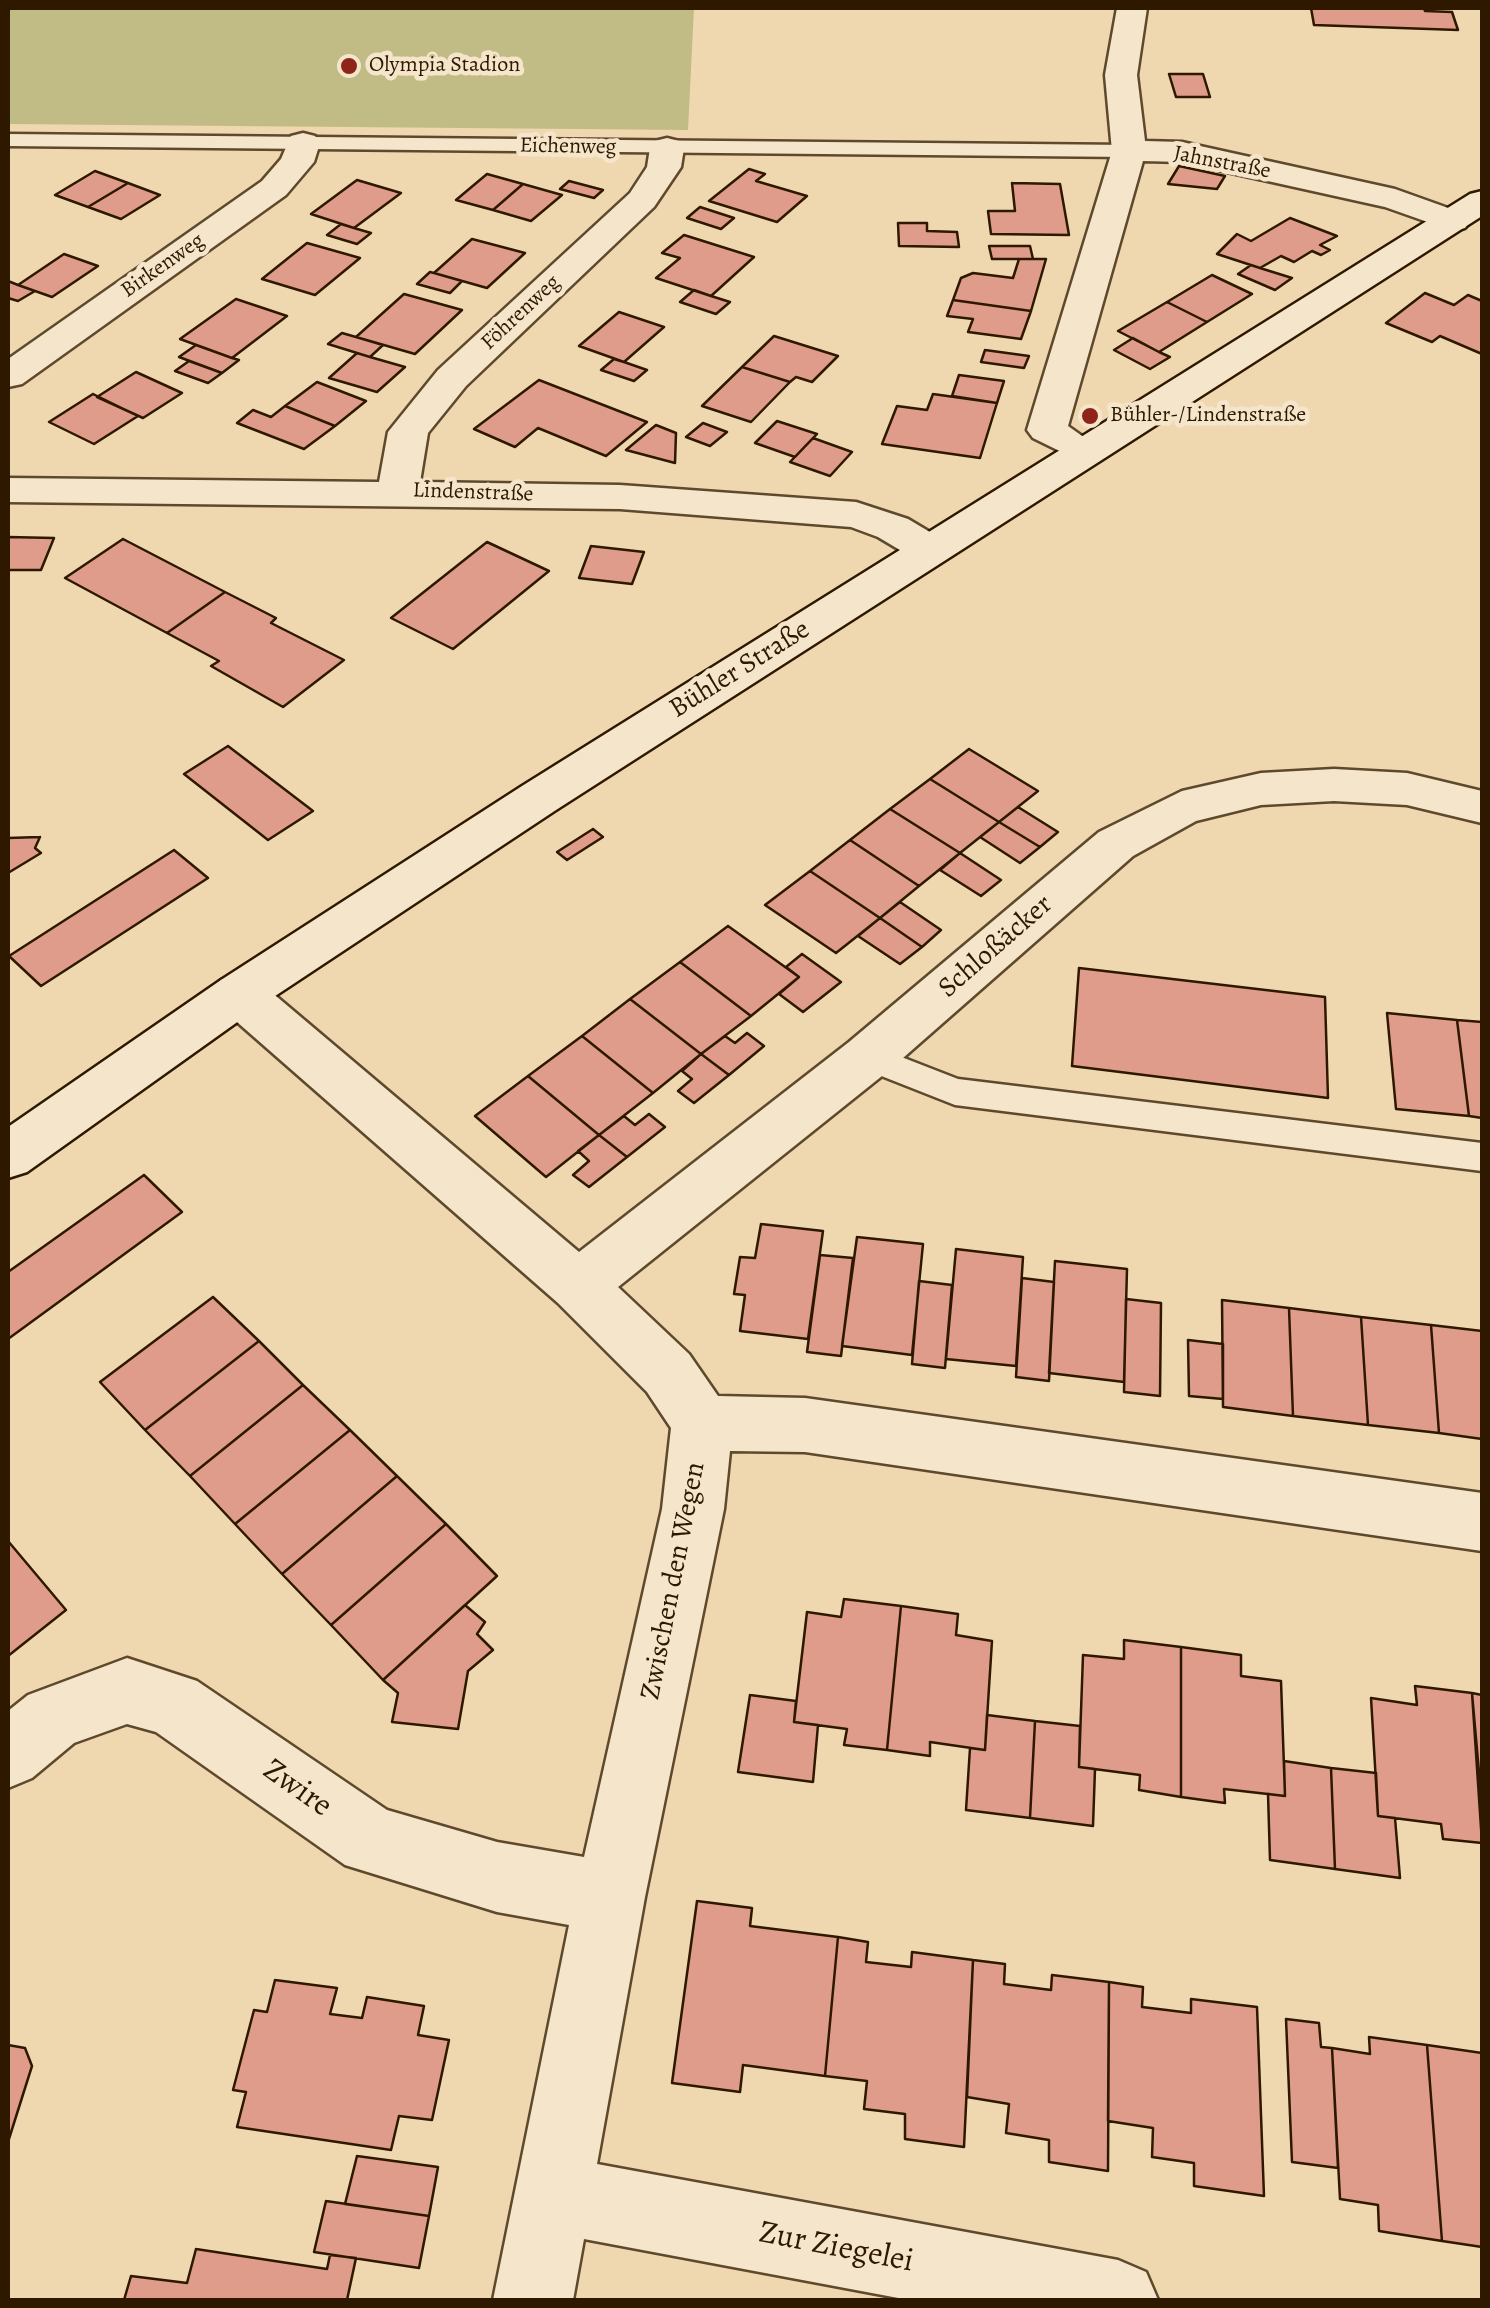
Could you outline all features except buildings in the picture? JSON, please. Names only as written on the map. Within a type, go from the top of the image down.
[{"type":"street","points":[[1082,450],[1047,430],[1130,151],[1121,75],[1132,8]]},
{"type":"street","name":"Birkenweg","points":[[8,376],[274,188],[296,162],[303,143]]},
{"type":"street","name":"Föhrenweg","points":[[398,491],[408,432],[452,378],[642,200],[664,167],[666,148]]},
{"type":"street","name":"Jahnstraße","points":[[1130,151],[1200,156],[1395,199],[1453,221]]},
{"type":"street","name":"Bühler Straße","points":[[8,1156],[239,994],[1082,450],[1482,201]]},
{"type":"street","name":"Lindenstraße","points":[[8,490],[398,491],[620,497],[856,515],[893,528],[930,550]]},
{"type":"street","name":"Schloßäcker","points":[[578,1286],[868,1057],[1116,844],[1182,808],[1261,789],[1334,784],[1408,789],[1482,807]]},
{"type":"street","name":"Zwischen den Wegen","points":[[239,994],[578,1286],[668,1374],[702,1423],[693,1509],[610,1897],[532,2300]]},
{"type":"street","points":[[702,1423],[805,1425],[1482,1522]]},
{"type":"street","name":"Zwire","points":[[8,1754],[52,1718],[126,1691],[172,1704],[370,1840],[497,1877],[610,1897]]},
{"type":"street","name":"Zur Ziegelei","points":[[554,2195],[1118,2300]]},
{"type":"lane","name":"Eichenweg","points":[[8,140],[1130,151]]},
{"type":"lane","points":[[868,1057],[955,1092],[1482,1157]]},
{"type":"shaded area","name":"Olympia Stadion","points":[[8,8],[694,8],[688,130],[8,124]]},
{"type":"place","name":"Olympia Stadion","points":[[349,66]]},
{"type":"place","name":"Bühler-/Lindenstraße","points":[[1090,416]]}]
